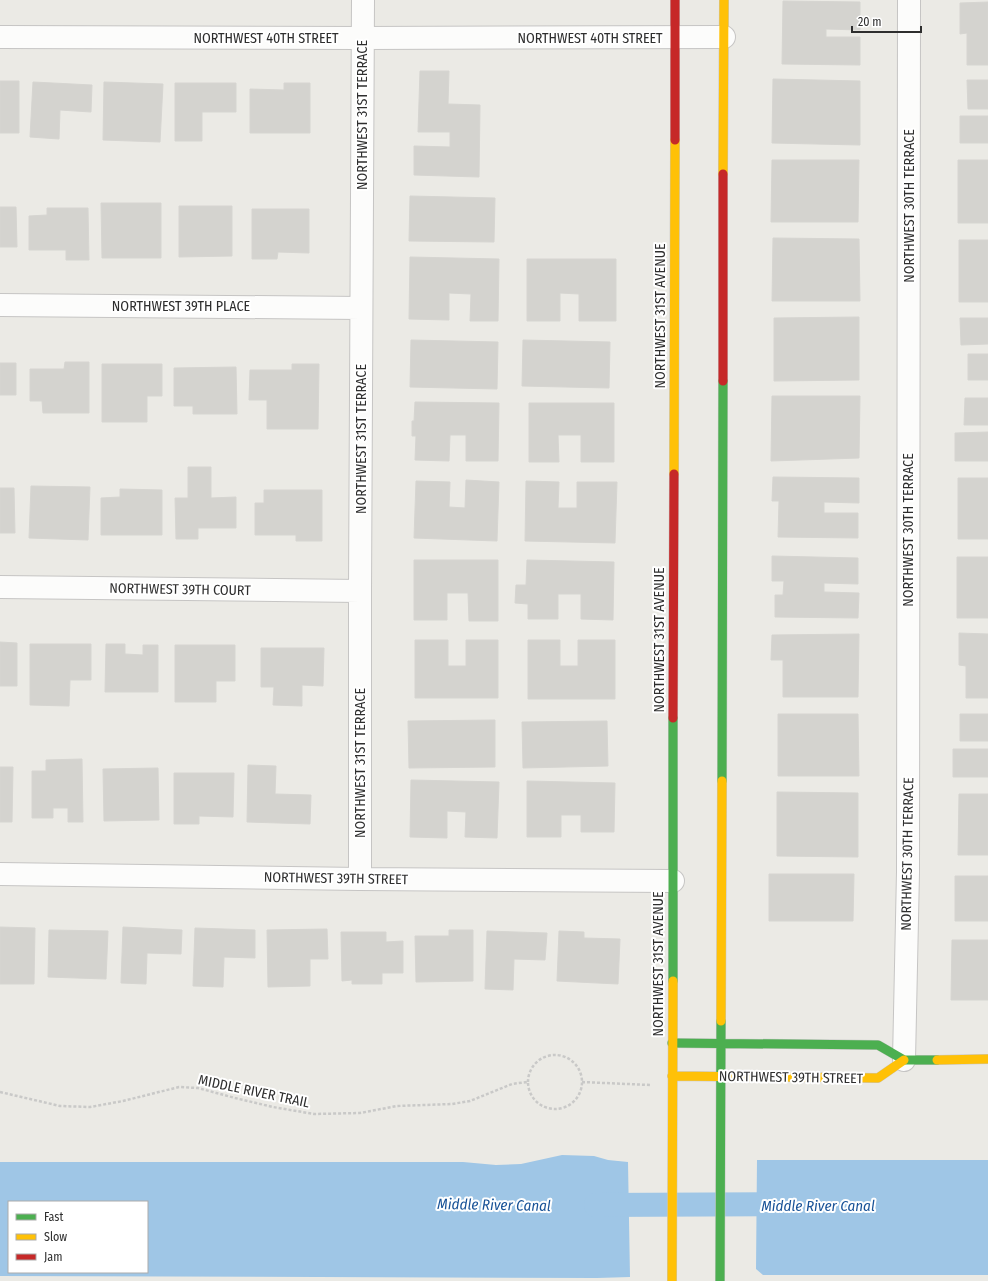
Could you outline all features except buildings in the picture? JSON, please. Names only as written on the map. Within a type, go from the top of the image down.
[{"type":"main road","name":"NORTHWEST 31ST AVENUE","points":[[672,1281],[675,0]]},
{"type":"main road","points":[[720,1281],[724,0]]},
{"type":"main road","points":[[672,1043],[878,1045],[904,1060],[988,1059]]},
{"type":"main road","name":"NORTHWEST 39TH STREET","points":[[672,1081],[721,1077],[878,1078],[904,1060]]},
{"type":"street","name":"NORTHWEST 31ST TERRACE","points":[[360,879],[363,0]]},
{"type":"street","name":"NORTHWEST 30TH TERRACE","points":[[904,1060],[908,872],[909,0]]},
{"type":"street","name":"NORTHWEST 40TH STREET","points":[[0,37],[724,38]]},
{"type":"street","name":"NORTHWEST 39TH PLACE","points":[[0,305],[361,308]]},
{"type":"street","name":"NORTHWEST 39TH COURT","points":[[0,587],[360,591]]},
{"type":"street","name":"NORTHWEST 39TH STREET","points":[[0,874],[360,879],[673,881]]},
{"type":"path","points":[[554,1054],[563,1056],[574,1063],[581,1073],[582,1082],[581,1091],[576,1100],[569,1106],[560,1110],[541,1106],[534,1100],[529,1092],[527,1082],[528,1074],[532,1066],[538,1060],[554,1054]]},
{"type":"path","points":[[582,1082],[672,1081]]},
{"type":"path","name":"MIDDLE RIVER TRAIL","points":[[0,1092],[60,1106],[90,1107],[179,1088],[198,1088],[235,1098],[314,1114],[360,1113],[397,1106],[452,1104],[470,1101],[512,1084],[527,1082]]},
{"type":"water","points":[[562,1155],[594,1156],[608,1160],[628,1162],[630,1277],[0,1276],[0,1162],[463,1162],[496,1165],[521,1164]]},
{"type":"water","points":[[757,1160],[988,1160],[988,1275],[763,1275],[756,1269]]},
{"type":"waterway","name":"Middle River Canal","points":[[596,1205],[789,1204]]},
{"type":"traffic: fast","points":[[722,781],[723,381]]},
{"type":"traffic: fast","points":[[673,718],[673,981]]},
{"type":"traffic: fast","points":[[720,1281],[721,1021]]},
{"type":"traffic: fast","points":[[672,1043],[878,1045],[904,1060],[937,1060]]},
{"type":"traffic: slow","points":[[723,174],[724,0]]},
{"type":"traffic: slow","points":[[674,474],[675,140]]},
{"type":"traffic: slow","points":[[721,1021],[722,781]]},
{"type":"traffic: slow","points":[[672,1281],[673,981]]},
{"type":"traffic: slow","points":[[937,1060],[988,1059]]},
{"type":"traffic: slow","points":[[672,1076],[878,1078],[904,1060]]},
{"type":"traffic: jam","points":[[675,0],[675,140]]},
{"type":"traffic: jam","points":[[723,174],[723,381]]},
{"type":"traffic: jam","points":[[673,718],[674,474]]}]
